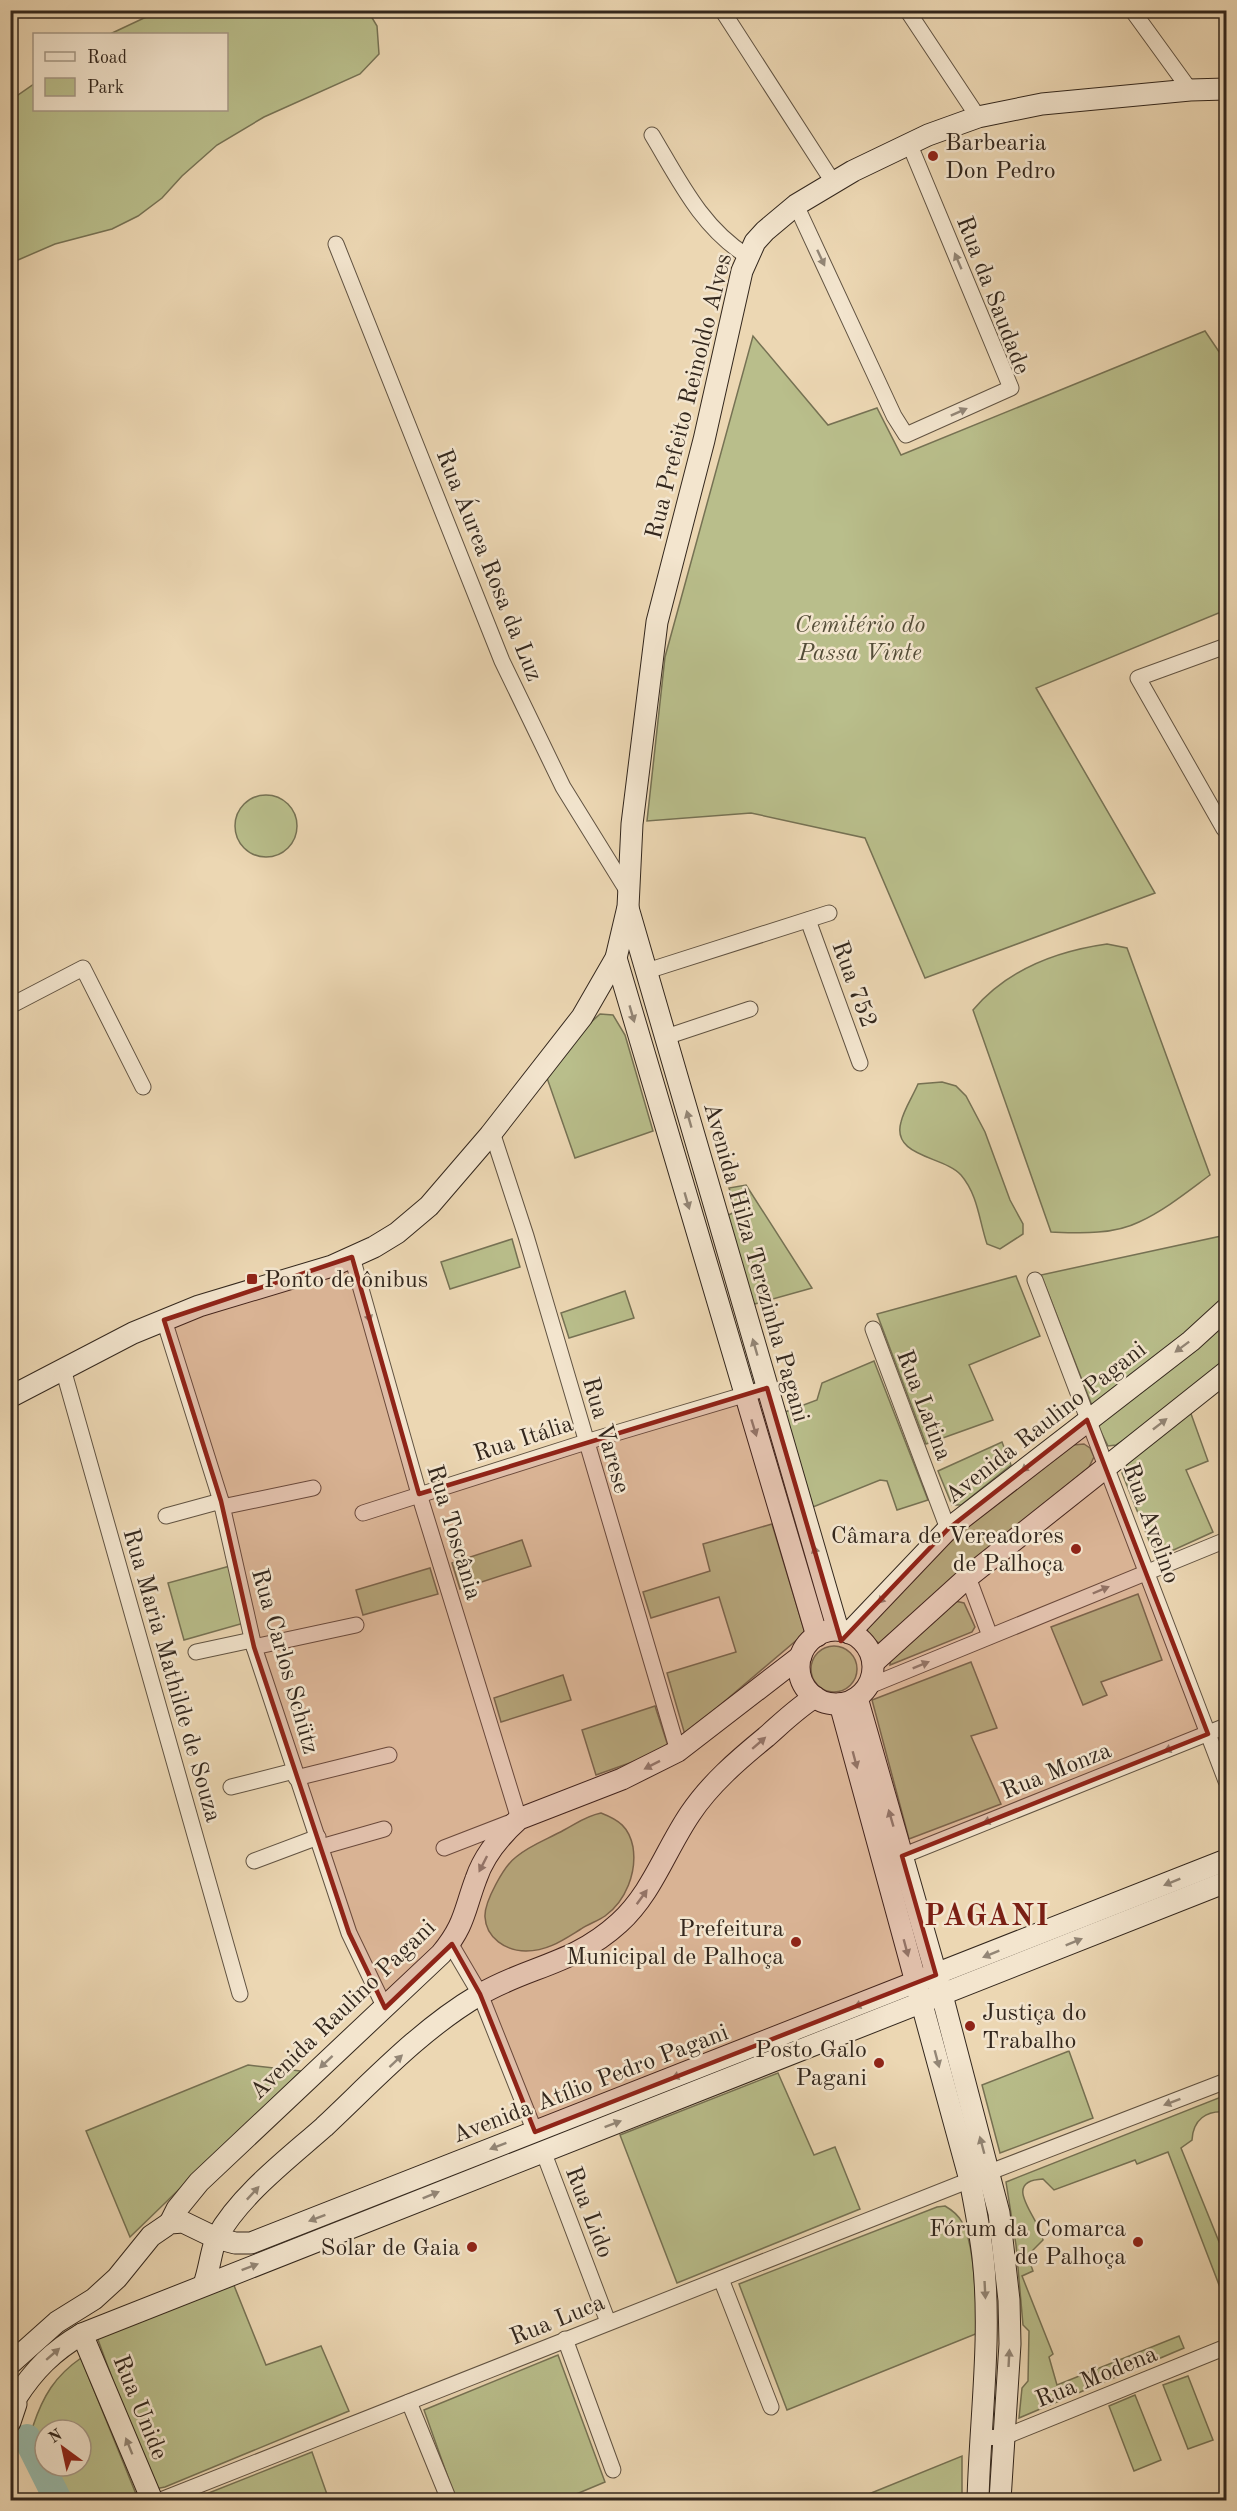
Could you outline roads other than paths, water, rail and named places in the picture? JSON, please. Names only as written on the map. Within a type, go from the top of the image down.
[{"type":"main road","name":"Rua Prefeito Reinoldo Alves","points":[[616,958],[628,899],[632,824],[657,622],[704,440],[735,296],[747,255],[765,231],[796,205],[833,182],[909,143],[978,117],[1042,104],[1190,90],[1227,89]]},
{"type":"main road","name":"Avenida Hilza Terezinha Pagani","points":[[628,899],[767,1388],[844,1631]]},
{"type":"main road","name":"Avenida Hilza Terezinha Pagani","points":[[616,958],[817,1636]]},
{"type":"main road","points":[[10,1396],[98,1350],[164,1320],[199,1306],[332,1266],[397,1233],[429,1206],[492,1132],[582,1017],[616,958],[649,978]]},
{"type":"main road","name":"Avenida Raulino Pagani","points":[[844,1631],[948,1529],[1191,1341],[1227,1309]]},
{"type":"main road","points":[[873,1663],[968,1577],[1227,1372]]},
{"type":"main road","points":[[844,1631],[866,1646],[873,1663],[871,1679],[854,1696],[823,1701],[815,1697],[803,1683],[801,1656],[805,1648],[817,1636],[844,1631]]},
{"type":"main road","name":"Avenida Raulino Pagani","points":[[170,2223],[199,2182],[385,2008],[450,1943],[465,1917],[483,1863],[500,1837],[519,1819],[622,1779],[678,1751],[801,1656]]},
{"type":"main road","points":[[854,1696],[939,1985],[980,2176],[986,2326],[978,2500]]},
{"type":"main road","points":[[854,1696],[919,1993],[980,2176],[999,2214],[1009,2300],[1010,2344],[1000,2500]]},
{"type":"main road","points":[[204,2284],[216,2238],[241,2205],[260,2185],[422,2037],[480,1994],[573,1956],[613,1928],[646,1892],[677,1835],[706,1793],[741,1758],[803,1704],[815,1697]]},
{"type":"main road","name":"Avenida Atílio Pedro Pagani","points":[[170,2223],[183,2222],[216,2238],[236,2243],[251,2243],[539,2141],[919,1993],[1227,1860]]},
{"type":"main road","name":"Avenida Atílio Pedro Pagani","points":[[939,1985],[1227,1882]]},
{"type":"main road","name":"Avenida Atílio Pedro Pagani","points":[[13,2393],[49,2356],[82,2334],[539,2141]]},
{"type":"main road","points":[[10,2364],[57,2322],[94,2299],[133,2260],[151,2236],[170,2223]]},
{"type":"main road","name":"Rua Unide","points":[[82,2334],[152,2500]]},
{"type":"main road","points":[[10,2422],[16,2410],[13,2393]]},
{"type":"main road","points":[[982,2398],[1007,2397]]},
{"type":"street","points":[[722,10],[833,182]]},
{"type":"street","points":[[907,10],[978,117]]},
{"type":"street","points":[[1132,10],[1190,90]]},
{"type":"street","points":[[652,135],[705,220],[725,242],[747,255]]},
{"type":"street","name":"Rua da Saudade","points":[[796,205],[894,416],[906,435],[1011,388],[909,143]]},
{"type":"street","name":"Rua Áurea Rosa da Luz","points":[[336,244],[502,661],[563,787],[628,899]]},
{"type":"street","points":[[1225,829],[1138,678],[1227,646]]},
{"type":"street","points":[[649,978],[830,913]]},
{"type":"street","name":"Rua 752","points":[[808,920],[860,1063]]},
{"type":"street","points":[[10,1006],[83,968],[143,1087]]},
{"type":"street","points":[[666,1037],[750,1009]]},
{"type":"street","name":"Rua Varese","points":[[492,1132],[526,1236],[678,1751]]},
{"type":"street","name":"Rua Toscânia","points":[[352,1257],[419,1494],[519,1819]]},
{"type":"street","name":"Rua Avelino","points":[[1035,1280],[1227,1781]]},
{"type":"street","name":"Rua Carlos Schütz","points":[[164,1320],[222,1504],[253,1643],[295,1775],[320,1842],[349,1933],[385,2008]]},
{"type":"street","name":"Rua Latina","points":[[873,1329],[948,1529]]},
{"type":"street","name":"Rua Maria Mathilde de Souza","points":[[63,1369],[240,1994]]},
{"type":"street","name":"Rua Itália","points":[[363,1513],[586,1442],[767,1388]]},
{"type":"street","points":[[166,1516],[313,1488]]},
{"type":"street","points":[[854,1696],[990,1636],[1227,1540]]},
{"type":"street","points":[[968,1577],[990,1636]]},
{"type":"street","points":[[196,1652],[356,1625]]},
{"type":"street","name":"Rua Monza","points":[[902,1856],[1227,1726]]},
{"type":"street","points":[[231,1787],[389,1755]]},
{"type":"street","points":[[444,1848],[519,1819]]},
{"type":"street","points":[[254,1861],[320,1842],[384,1829]]},
{"type":"street","points":[[450,1943],[480,1994],[539,2141]]},
{"type":"street","name":"Rua Luca","points":[[161,2500],[608,2322],[1227,2081]]},
{"type":"street","name":"Rua Lido","points":[[539,2141],[608,2322]]},
{"type":"street","points":[[721,2279],[771,2408]]},
{"type":"street","points":[[565,2339],[613,2470]]},
{"type":"street","name":"Rua Modena","points":[[980,2438],[1004,2437],[1227,2347]]},
{"type":"street","points":[[409,2402],[449,2500]]},
{"type":"waterway","points":[[27,2438],[58,2500]]},
{"type":"place","name":"Barbearia Don Pedro","points":[[933,156]]},
{"type":"place","name":"Ponto de ônibus","points":[[252,1279]]},
{"type":"place","name":"Câmara de Vereadores de Palhoça","points":[[1076,1549]]},
{"type":"place","name":"Prefeitura Municipal de Palhoça","points":[[796,1942]]},
{"type":"place","name":"Justiça do Trabalho","points":[[970,2026]]},
{"type":"place","name":"Posto Galo Pagani","points":[[879,2063]]},
{"type":"place","name":"Fórum da Comarca de Palhoça","points":[[1138,2242]]},
{"type":"place","name":"Solar de Gaia","points":[[472,2247]]},
{"type":"district","name":"PAGANI","points":[[987,1915]]},
{"type":"park label","name":"Cemitério do Passa Vinte","points":[[860,638]]}]
